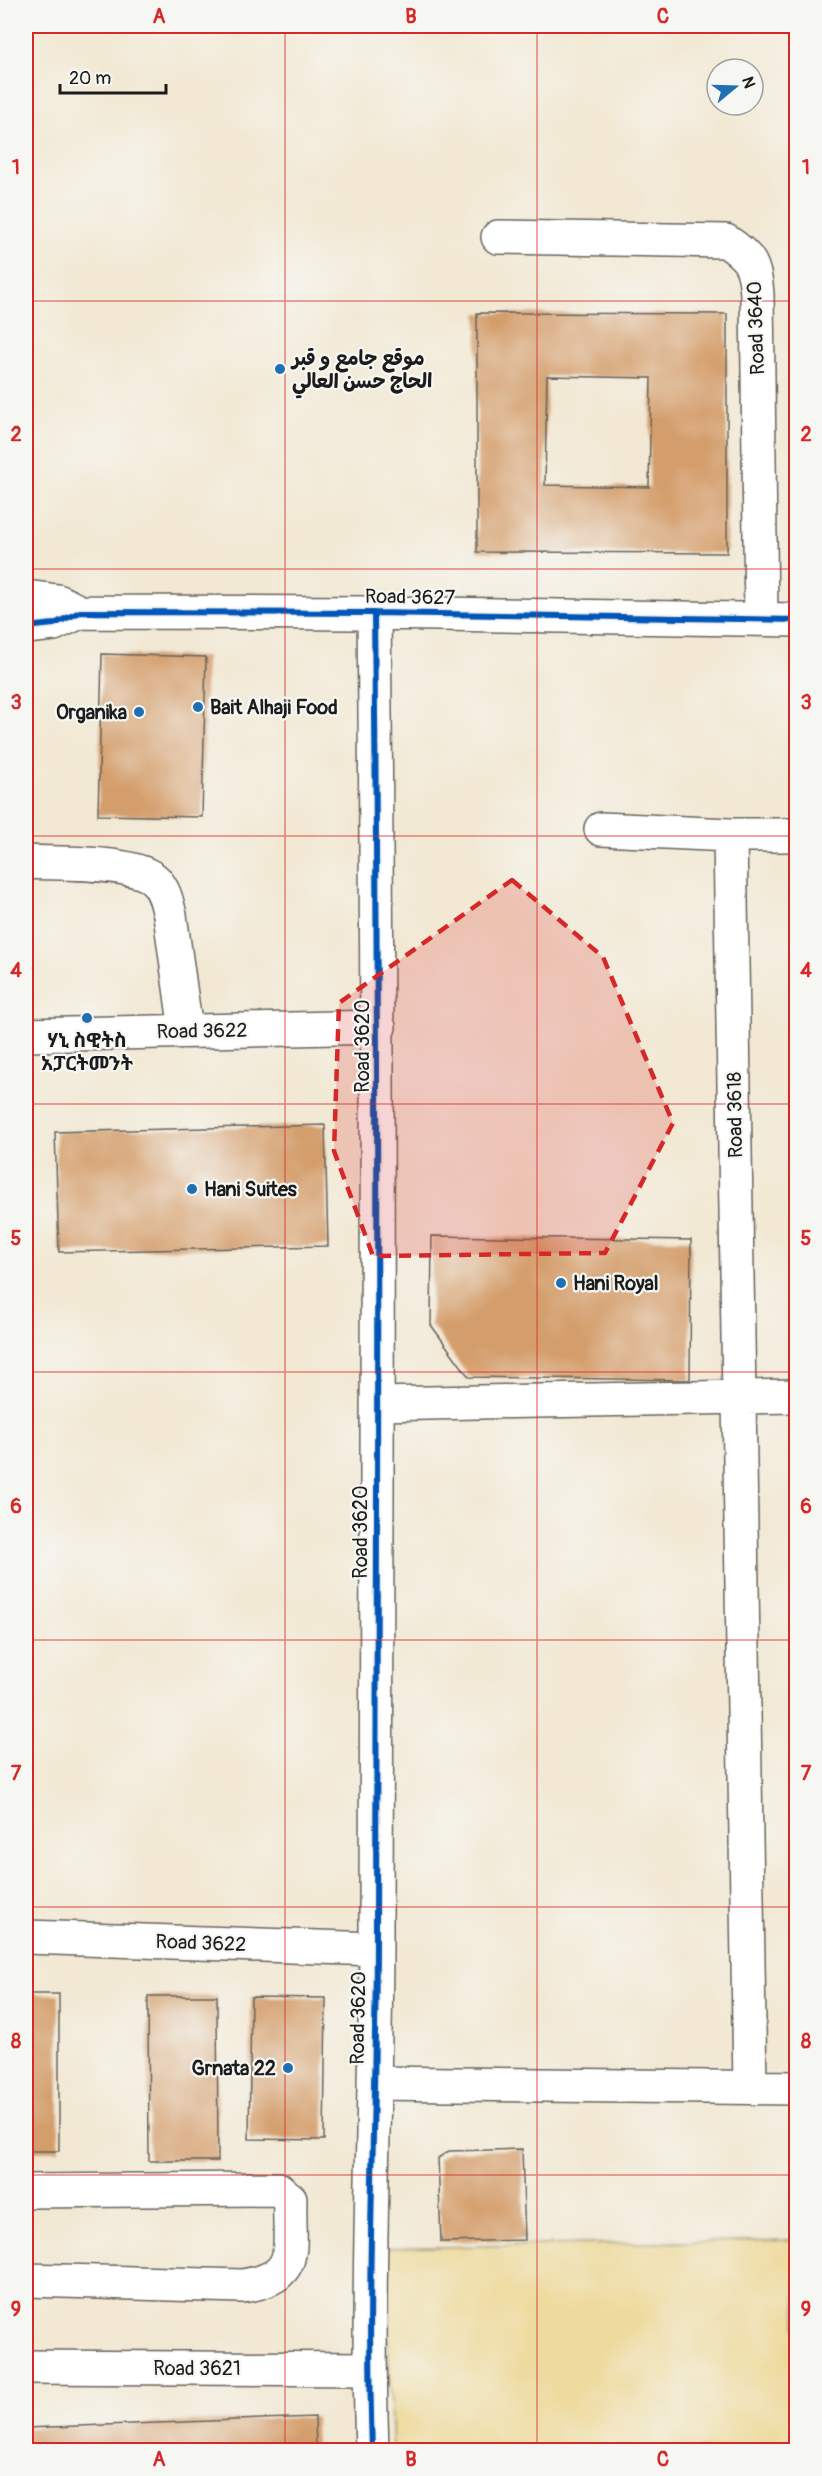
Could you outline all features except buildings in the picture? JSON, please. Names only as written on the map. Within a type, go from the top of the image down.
[{"type":"street","name":"Road 3640","points":[[498,237],[726,241],[745,253],[756,272],[757,294],[761,620]]},
{"type":"street","name":"Road 3627","points":[[26,597],[58,601],[80,612]]},
{"type":"street","name":"Road 3627","points":[[26,627],[54,624],[80,612],[374,613],[796,621]]},
{"type":"street","name":"Road 3620","points":[[372,2451],[369,2369],[376,1949],[379,1027],[374,613]]},
{"type":"street","points":[[601,829],[730,835],[796,835]]},
{"type":"street","name":"Road 3618","points":[[730,835],[739,1395]]},
{"type":"street","points":[[26,862],[126,869],[143,872],[156,882],[166,897],[170,915],[186,1030]]},
{"type":"street","name":"Road 3622","points":[[26,1035],[379,1027]]},
{"type":"street","points":[[739,1395],[750,2087]]},
{"type":"street","points":[[377,1404],[739,1395],[796,1396]]},
{"type":"street","name":"Road 3622","points":[[26,1937],[376,1949]]},
{"type":"street","name":"Road 3620","points":[[374,2083],[796,2088]]},
{"type":"street","points":[[26,2191],[278,2189],[290,2199],[288,2264],[277,2277],[258,2283],[242,2286],[26,2280]]},
{"type":"street","name":"Road 3621","points":[[26,2367],[369,2369]]},
{"type":"highlighted area","points":[[512,880],[603,957],[673,1123],[605,1253],[373,1256],[334,1151],[339,1003]]},
{"type":"sand","points":[[796,2240],[796,2450],[393,2450],[384,2248]]},
{"type":"cycle path","points":[[26,627],[54,624],[80,612],[374,613],[796,620]]},
{"type":"cycle path","points":[[372,2450],[370,2321],[376,1998],[377,1438],[374,613]]},
{"type":"place","name":"موقع جامع و قبر الحاج حسن العالي","points":[[280,369]]},
{"type":"place","name":"Bait Alhaji Food","points":[[198,707]]},
{"type":"place","name":"Organika","points":[[139,712]]},
{"type":"place","name":"ሃኒ ስዊትስ አፓርትመንት","points":[[87,1018]]},
{"type":"place","name":"Hani Suites","points":[[192,1189]]},
{"type":"place","name":"Hani Royal","points":[[561,1283]]},
{"type":"place","name":"Grnata 22","points":[[288,2068]]}]
